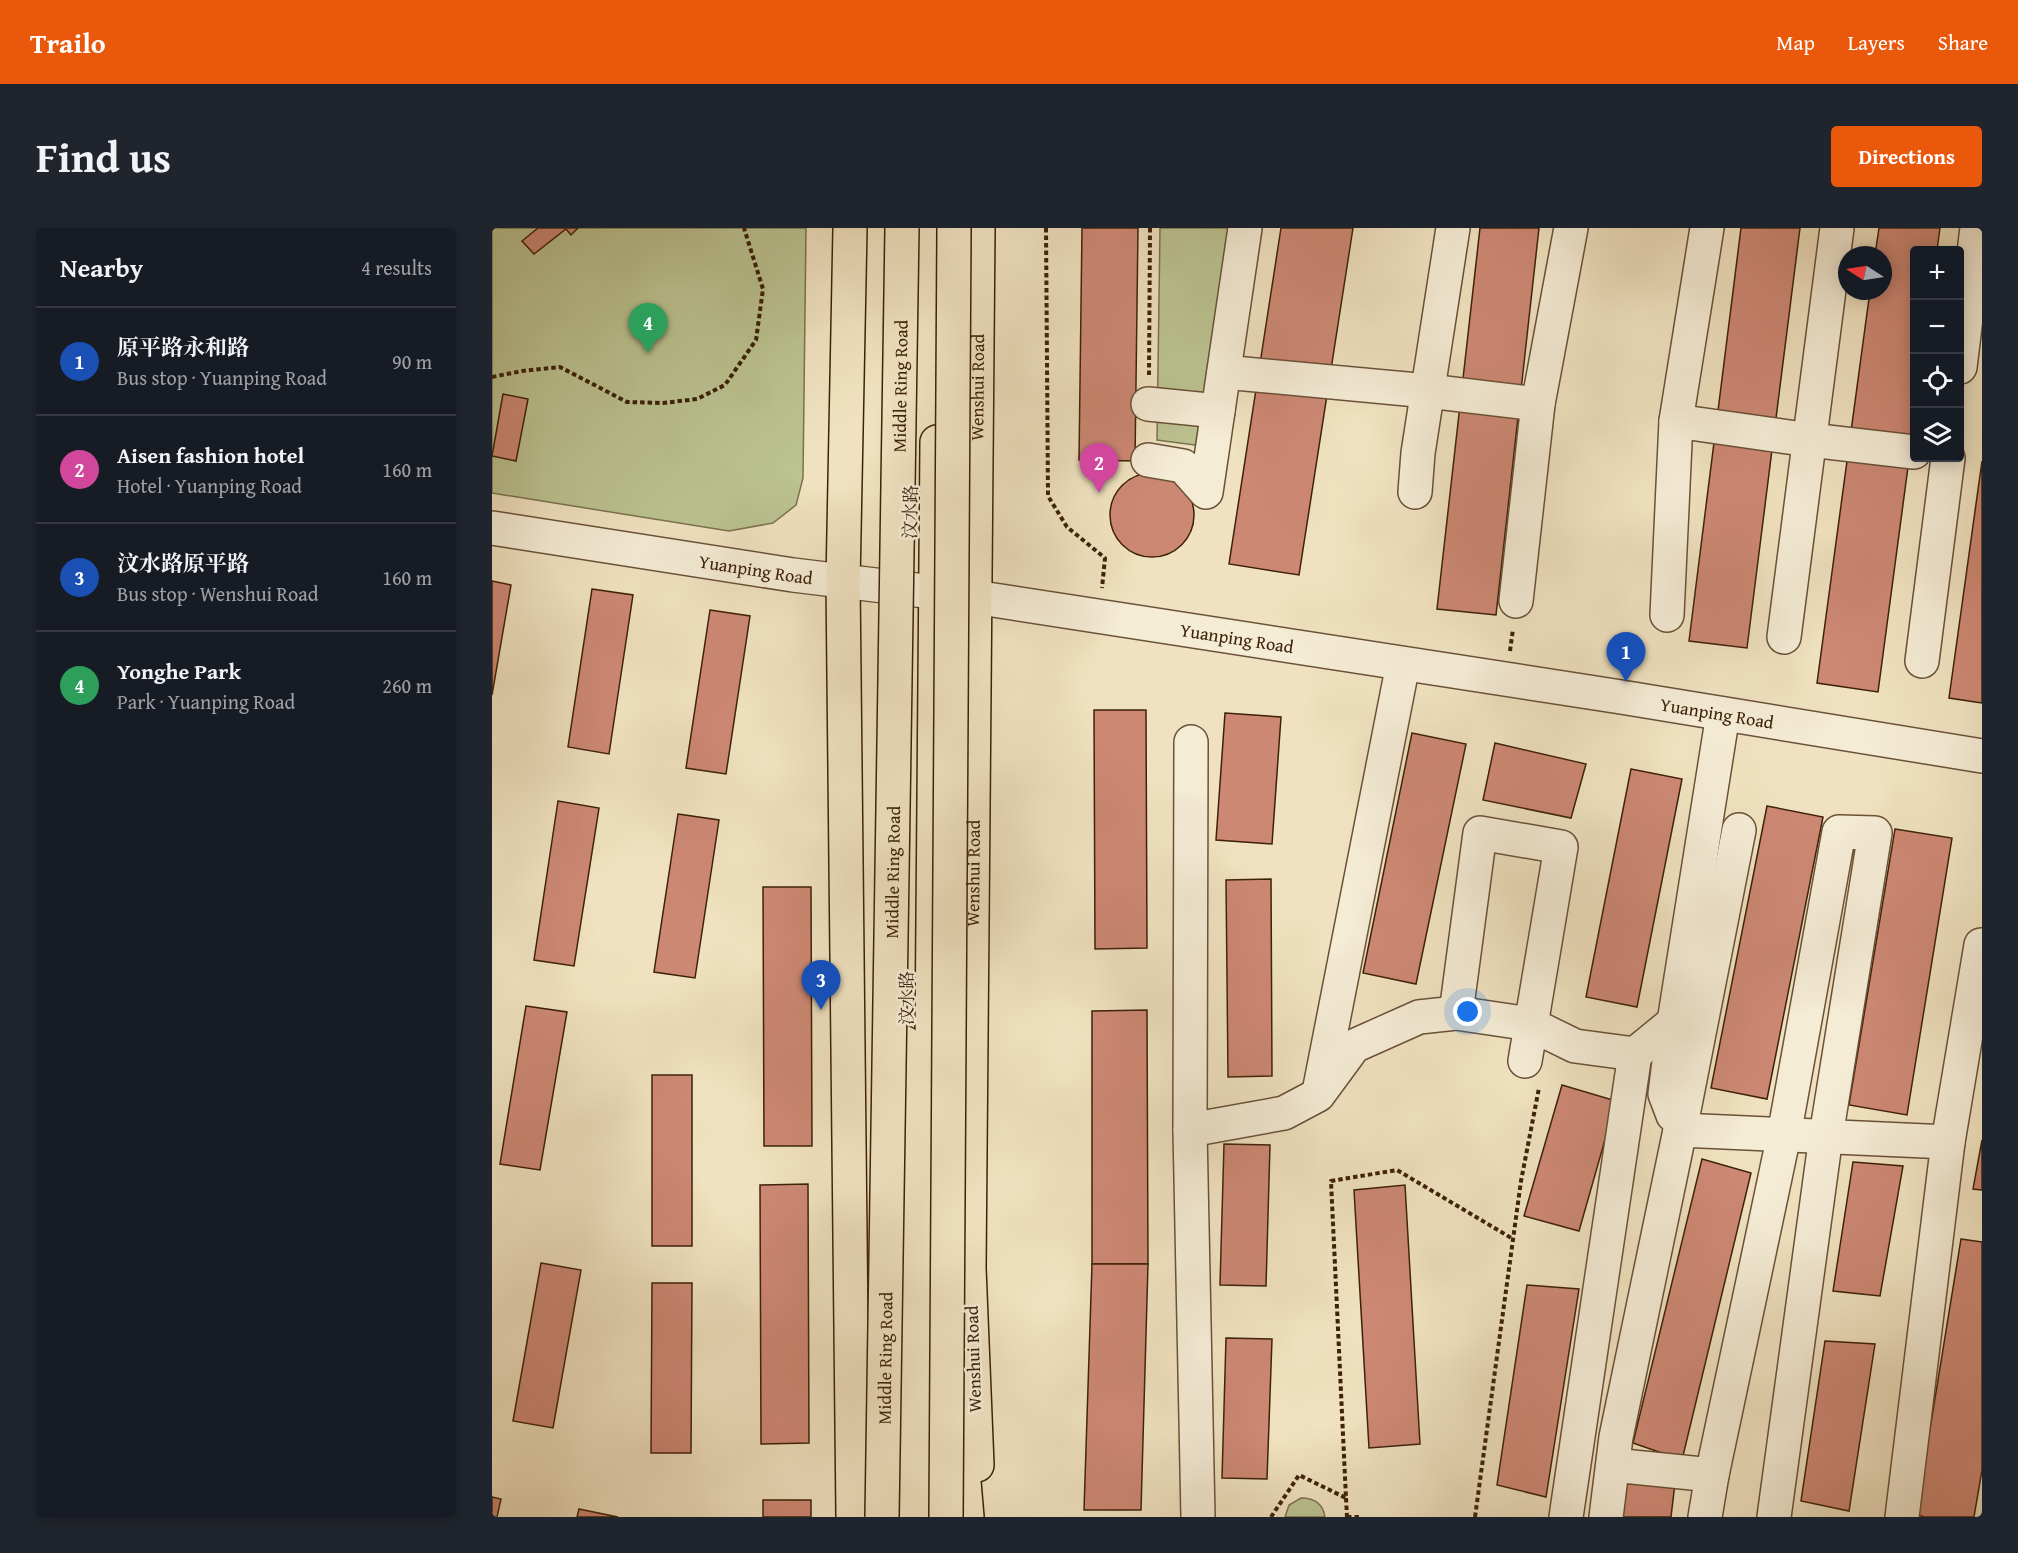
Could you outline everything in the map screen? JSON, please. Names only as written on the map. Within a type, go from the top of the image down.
[{"type":"main road","points":[[850,228],[843,582],[853,1517]]},
{"type":"main road","name":"Middle Ring Road","points":[[882,1517],[902,228]]},
{"type":"main road","name":"汶水路","points":[[917,228],[930,1176],[928,1517]]},
{"type":"main road","name":"汶水路","points":[[902,1517],[922,591],[940,228]]},
{"type":"main road","points":[[954,228],[958,1278],[967,1517]]},
{"type":"main road","name":"Wenshui Road","points":[[978,228],[974,597],[958,1278],[979,1517]]},
{"type":"main road","points":[[930,1176],[958,1278],[946,1517]]},
{"type":"street","points":[[1148,460],[1183,466],[1206,492],[1245,228]]},
{"type":"street","points":[[1415,492],[1418,453],[1453,228]]},
{"type":"street","points":[[1516,601],[1538,404],[1571,228]]},
{"type":"street","points":[[1667,615],[1676,421],[1707,228]]},
{"type":"street","points":[[1784,637],[1837,228]]},
{"type":"street","points":[[1961,354],[1977,228]]},
{"type":"street","points":[[1224,372],[1538,404]]},
{"type":"street","points":[[1148,405],[1218,411]]},
{"type":"street","points":[[1676,421],[1910,452]]},
{"type":"street","points":[[1922,661],[1947,462]]},
{"type":"street","name":"Yuanping Road","points":[[492,528],[843,582],[974,597],[1982,756]]},
{"type":"street","points":[[1318,1095],[1403,664]]},
{"type":"street","points":[[1680,1130],[1665,1094],[1674,1022],[1723,714]]},
{"type":"street","points":[[1191,742],[1190,1130],[1198,1517]]},
{"type":"street","points":[[1606,1517],[1616,1437],[1739,830]]},
{"type":"street","points":[[1706,1517],[1712,1475],[1784,1135],[1839,832],[1875,834],[1826,1136],[1774,1517]]},
{"type":"street","points":[[1456,1013],[1480,833],[1561,848],[1530,1024],[1533,1070]]},
{"type":"street","points":[[1902,1517],[1948,1142],[1981,945]]},
{"type":"street","points":[[1190,1130],[1286,1124],[1318,1095],[1354,1046],[1419,1017],[1456,1013],[1530,1024],[1575,1046],[1635,1054]]},
{"type":"street","points":[[1566,1517],[1635,1054],[1674,1022]]},
{"type":"street","points":[[1680,1130],[1948,1142]]},
{"type":"street","points":[[1613,1464],[1712,1475]]},
{"type":"path","points":[[492,377],[560,367],[627,402],[663,403],[697,399],[725,385],[756,340],[763,290],[744,228]]},
{"type":"path","points":[[1046,228],[1048,496],[1067,527],[1105,558],[1100,617]]},
{"type":"path","points":[[1148,405],[1150,228]]},
{"type":"path","points":[[1506,680],[1516,601]]},
{"type":"path","points":[[1475,1517],[1521,1182],[1533,1070]]},
{"type":"path","points":[[1360,1517],[1347,1517],[1332,1182],[1397,1170],[1513,1239]]},
{"type":"path","points":[[1271,1517],[1299,1475],[1346,1498]]},
{"type":"green space","points":[[492,228],[806,228],[803,478],[796,505],[773,523],[729,531],[492,493]]},
{"type":"green space","points":[[1160,228],[1236,228],[1202,446],[1157,440]]},
{"type":"green space","points":[[1301,1498],[1317,1503],[1325,1517],[1285,1517],[1289,1505]]},
{"type":"building","points":[[538,228],[578,228],[571,235],[566,229],[534,254],[522,241]]},
{"type":"building","points":[[1082,228],[1138,228],[1135,461],[1079,460]]},
{"type":"building","points":[[1281,228],[1353,228],[1299,575],[1229,564]]},
{"type":"building","points":[[1480,228],[1539,228],[1496,615],[1437,609]]},
{"type":"building","points":[[1741,228],[1800,228],[1747,648],[1689,641]]},
{"type":"building","points":[[1879,228],[1940,228],[1938,246],[1910,246],[1910,452],[1878,692],[1817,683],[1869,300],[1892,300],[1892,246],[1876,246]]},
{"type":"building","points":[[503,394],[528,399],[516,461],[492,456]]},
{"type":"building","points":[[1982,461],[1982,703],[1949,698]]},
{"type":"building","points":[[1144,473],[1160,473],[1176,480],[1187,491],[1194,507],[1191,531],[1182,545],[1160,557],[1144,557],[1128,550],[1117,539],[1110,523],[1110,507],[1117,491],[1128,480]]},
{"type":"building","points":[[492,581],[511,585],[492,695]]},
{"type":"building","points":[[592,589],[633,595],[609,754],[568,747]]},
{"type":"building","points":[[710,610],[750,616],[726,774],[686,768]]},
{"type":"building","points":[[1094,710],[1146,710],[1147,948],[1095,949]]},
{"type":"building","points":[[1225,713],[1281,717],[1272,844],[1216,840]]},
{"type":"building","points":[[1412,733],[1466,744],[1416,984],[1363,973]]},
{"type":"building","points":[[1495,743],[1586,764],[1571,818],[1483,800]]},
{"type":"building","points":[[1631,769],[1682,779],[1637,1007],[1586,997]]},
{"type":"building","points":[[558,801],[599,808],[574,966],[534,960]]},
{"type":"building","points":[[1767,806],[1823,817],[1767,1099],[1711,1088]]},
{"type":"building","points":[[678,814],[719,820],[695,978],[654,972]]},
{"type":"building","points":[[1895,829],[1952,838],[1907,1115],[1849,1105]]},
{"type":"building","points":[[1271,879],[1272,1076],[1228,1077],[1226,880]]},
{"type":"building","points":[[763,887],[811,887],[812,1146],[764,1146]]},
{"type":"building","points":[[526,1006],[567,1012],[540,1170],[500,1164]]},
{"type":"building","points":[[1147,1010],[1148,1264],[1092,1264],[1092,1011]]},
{"type":"building","points":[[652,1075],[692,1075],[692,1246],[652,1246]]},
{"type":"building","points":[[1562,1085],[1616,1101],[1579,1231],[1524,1216]]},
{"type":"building","points":[[1982,1140],[1982,1190],[1973,1189]]},
{"type":"building","points":[[1224,1144],[1270,1145],[1266,1286],[1220,1285]]},
{"type":"building","points":[[1702,1159],[1751,1173],[1682,1460],[1633,1443]]},
{"type":"building","points":[[1853,1162],[1903,1166],[1880,1296],[1833,1291]]},
{"type":"building","points":[[808,1184],[809,1443],[761,1444],[760,1185]]},
{"type":"building","points":[[1405,1185],[1420,1444],[1369,1448],[1354,1190]]},
{"type":"building","points":[[1961,1239],[1982,1242],[1982,1470],[1974,1517],[1925,1517],[1916,1515]]},
{"type":"building","points":[[541,1263],[581,1270],[553,1428],[513,1421]]},
{"type":"building","points":[[1092,1264],[1148,1264],[1141,1510],[1084,1510]]},
{"type":"building","points":[[652,1283],[692,1283],[691,1453],[651,1453]]},
{"type":"building","points":[[1527,1285],[1579,1289],[1546,1497],[1497,1485]]},
{"type":"building","points":[[1226,1338],[1272,1339],[1267,1479],[1222,1478]]},
{"type":"building","points":[[1825,1341],[1875,1344],[1849,1511],[1801,1501]]},
{"type":"building","points":[[1675,1483],[1671,1517],[1621,1517],[1624,1484]]},
{"type":"building","points":[[492,1497],[501,1499],[497,1517],[492,1517]]},
{"type":"building","points":[[763,1500],[811,1500],[811,1517],[763,1517]]},
{"type":"building","points":[[579,1509],[618,1517],[577,1517]]},
{"type":"place","name":"Yonghe Park","points":[[648,353]]},
{"type":"place","name":"Aisen fashion hotel","points":[[1099,493]]},
{"type":"place","name":"原平路永和路","points":[[1626,682]]},
{"type":"place","name":"汶水路原平路","points":[[821,1010]]}]
